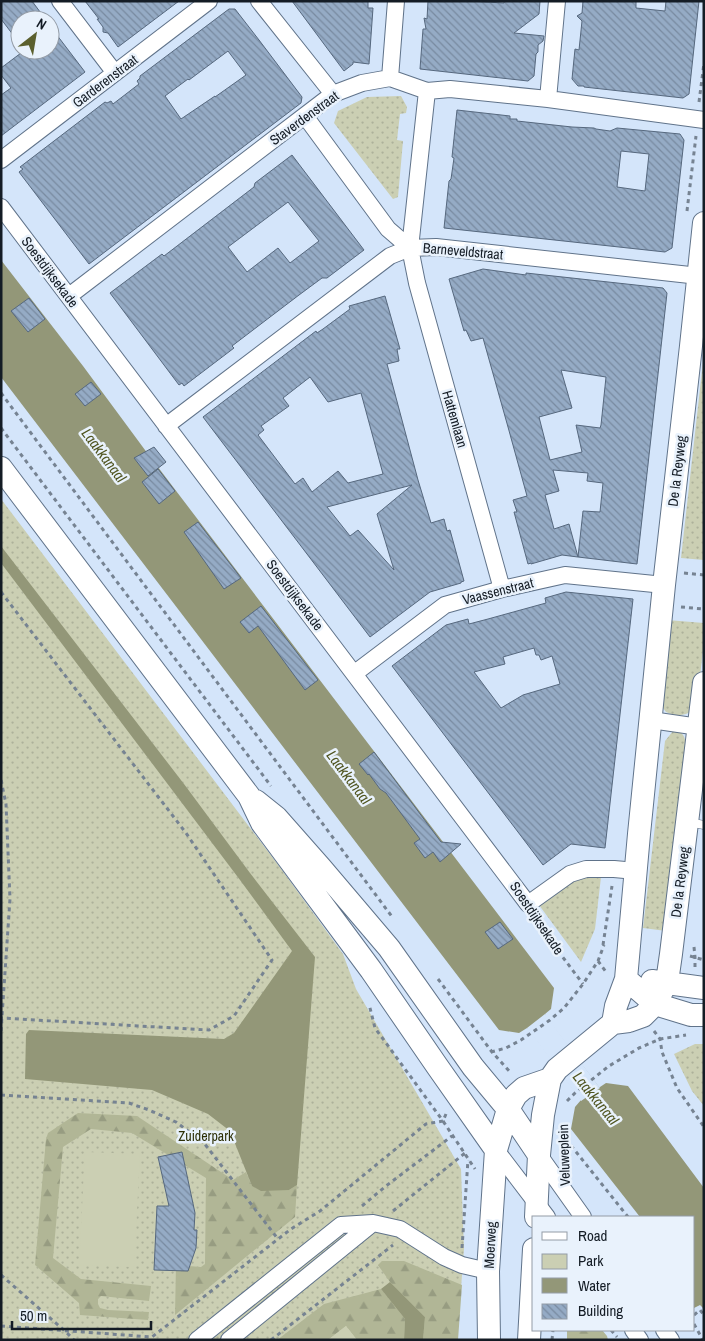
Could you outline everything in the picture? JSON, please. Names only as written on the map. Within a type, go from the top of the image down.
[{"type":"main road","name":"De la Reyweg","points":[[626,979],[664,585],[704,223]]},
{"type":"main road","points":[[1,468],[249,796],[262,824],[371,970],[496,1150]]},
{"type":"main road","name":"De la Reyweg","points":[[655,1004],[667,982],[695,823],[699,727],[704,683]]},
{"type":"main road","points":[[249,796],[276,817],[389,948],[473,1067],[508,1109]]},
{"type":"main road","points":[[626,979],[667,982],[704,988]]},
{"type":"main road","points":[[626,979],[655,1004],[691,1015],[704,1014]]},
{"type":"main road","points":[[613,1023],[616,1006],[626,979]]},
{"type":"main road","points":[[496,1150],[508,1109],[516,1095],[524,1088],[554,1074],[574,1054],[613,1023],[629,1021],[643,1016],[655,1004]]},
{"type":"main road","name":"Veluweplein","points":[[540,1212],[539,1155],[544,1115],[554,1074]]},
{"type":"main road","name":"Veluweplein","points":[[508,1109],[539,1155]]},
{"type":"main road","name":"Moerweg","points":[[490,1340],[488,1271],[496,1150]]},
{"type":"main road","points":[[529,1340],[532,1286]]},
{"type":"street","points":[[60,1],[115,73]]},
{"type":"street","name":"Garderenstraat","points":[[1,160],[209,1]]},
{"type":"street","points":[[259,1],[333,94]]},
{"type":"street","points":[[390,78],[396,1]]},
{"type":"street","points":[[548,99],[557,1]]},
{"type":"street","name":"Staverdenstraat","points":[[69,296],[333,94],[362,83],[390,78],[427,91],[450,89],[548,99],[704,120]]},
{"type":"street","name":"Hattemlaan","points":[[427,91],[410,248],[417,283],[502,589]]},
{"type":"street","points":[[305,116],[388,229],[410,248]]},
{"type":"street","name":"Soestdijksekade","points":[[1,207],[528,904]]},
{"type":"street","name":"Barneveldstraat","points":[[166,426],[390,256],[410,248],[436,247],[699,276]]},
{"type":"street","name":"Vaassenstraat","points":[[355,673],[445,605],[502,589],[565,575],[664,585]]},
{"type":"street","points":[[651,720],[699,727]]},
{"type":"street","points":[[528,904],[570,874],[586,869],[636,871]]},
{"type":"street","name":"Veluweplein","points":[[496,1150],[540,1212]]},
{"type":"street","points":[[539,1155],[582,1216]]},
{"type":"street","points":[[230,1340],[374,1224]]},
{"type":"street","points":[[196,1340],[341,1225],[374,1224],[400,1229],[444,1257],[462,1265],[488,1271]]},
{"type":"path","points":[[1,393],[397,924]]},
{"type":"path","points":[[1,428],[276,793]]},
{"type":"path","points":[[1,592],[186,833],[272,960],[234,1016],[209,1030],[2,1018]]},
{"type":"path","points":[[1,780],[6,804],[10,899],[1,1031]]},
{"type":"path","name":"Soestdijksekade","points":[[528,904],[529,912],[584,984]]},
{"type":"path","points":[[433,972],[492,1052]]},
{"type":"path","points":[[492,1052],[506,1048],[521,1040],[550,1020]]},
{"type":"path","name":"Veluweplein","points":[[565,1105],[575,1092],[593,1078],[639,1048],[660,1039],[688,1035]]},
{"type":"path","points":[[660,1039],[662,1052],[677,1088],[704,1128]]},
{"type":"path","points":[[477,1041],[492,1052]]},
{"type":"path","points":[[1,1095],[129,1103],[176,1122],[204,1143],[278,1239]]},
{"type":"path","points":[[1,1326],[150,1338],[291,1229],[320,1211],[426,1124],[443,1121]]},
{"type":"path","name":"Veluweplein","points":[[563,1127],[566,1160],[565,1192]]},
{"type":"path","points":[[563,1135],[627,1216]]},
{"type":"path","points":[[341,1225],[386,1186],[452,1136],[464,1153],[400,1206],[374,1224]]},
{"type":"path","points":[[271,1340],[394,1243]]},
{"type":"path","points":[[1,1275],[74,1340]]},
{"type":"path","points":[[695,1314],[700,1310],[704,1315]]},
{"type":"path","points":[[695,1326],[703,1340]]},
{"type":"green space","points":[[401,96],[407,107],[406,113],[400,114],[397,140],[403,141],[398,197],[393,199],[334,123],[338,111],[367,97]]},
{"type":"green space","points":[[704,353],[704,560],[681,558]]},
{"type":"green space","name":"Zuiderpark","points":[[1,499],[279,866],[343,954],[356,989],[461,1169],[464,1249],[457,1340],[1,1340]]},
{"type":"green space","points":[[667,620],[704,623],[704,641],[697,703],[694,710],[676,716],[666,712],[660,704]]},
{"type":"green space","points":[[673,731],[683,735],[686,745],[666,931],[643,928],[665,741]]},
{"type":"green space","points":[[590,874],[601,877],[595,929],[581,962],[539,905],[561,885]]},
{"type":"green space","points":[[695,1044],[704,1044],[704,1106],[692,1091],[674,1054]]},
{"type":"green space","points":[[78,1113],[137,1116],[233,1180],[246,1172],[252,1186],[289,1190],[297,1185],[295,1217],[175,1315],[176,1265],[201,1267],[205,1264],[206,1178],[132,1133],[91,1129],[63,1147],[53,1258],[81,1279],[151,1286],[149,1301],[101,1296],[98,1299],[100,1308],[149,1312],[148,1320],[80,1315],[79,1303],[35,1265],[46,1139],[48,1133]]},
{"type":"green space","points":[[85,1152],[140,1154],[134,1267],[79,1265]]},
{"type":"green space","points":[[382,1261],[404,1261],[462,1285],[458,1340],[423,1340],[425,1317],[390,1282],[378,1265]]},
{"type":"green space","points":[[381,1289],[405,1319],[404,1340],[357,1340],[346,1326],[328,1340],[277,1340],[324,1304]]},
{"type":"green space","points":[[346,1326],[357,1340],[328,1340]]},
{"type":"green space","points":[[567,1331],[603,1331],[608,1340],[567,1340]]},
{"type":"water","name":"Laakkanaal","points":[[1,260],[554,988],[551,1009],[545,1014],[546,1017],[599,1087],[606,1083],[628,1086],[704,1188],[704,1309],[700,1305],[695,1308],[695,1216],[639,1216],[571,1129],[575,1107],[581,1100],[529,1029],[527,1028],[519,1033],[499,1030],[1,377]]},
{"type":"water","points":[[1,546],[315,957],[297,1185],[289,1190],[261,1191],[252,1186],[230,1131],[208,1114],[152,1090],[25,1079],[26,1034],[29,1030],[224,1039],[234,1033],[292,951],[1,563]]},
{"type":"water","points":[[390,1282],[425,1317],[423,1340],[404,1340],[405,1319],[381,1289]]},
{"type":"pier","points":[[545,1014],[600,1088],[581,1101],[527,1028]]},
{"type":"pier","points":[[638,1331],[667,1331],[654,1340],[626,1340]]},
{"type":"building","points":[[1,1],[32,1],[39,10],[10,10],[10,31],[1,19]]},
{"type":"building","points":[[85,1],[179,1],[118,47],[108,33],[103,32],[103,27],[97,19],[99,19]]},
{"type":"building","points":[[292,1],[368,1],[368,8],[373,8],[369,64],[353,62],[344,71]]},
{"type":"building","points":[[428,1],[504,3],[504,1],[540,1],[539,14],[514,33],[544,36],[543,41],[538,45],[534,76],[528,81],[420,69],[423,29],[426,29],[424,18],[427,19]]},
{"type":"building","points":[[583,1],[636,1],[636,8],[665,11],[666,1],[699,1],[689,94],[683,98],[578,86],[572,79],[575,49],[579,50],[582,21],[577,16],[582,13]]},
{"type":"building","points":[[229,9],[235,9],[302,97],[301,103],[89,264],[19,172],[23,169],[20,167],[105,102],[111,101],[113,104],[139,84],[137,81],[140,76]],"holes":[[[228,51],[246,75],[181,119],[165,96]]]},
{"type":"building","points":[[60,39],[85,72],[1,136],[1,95],[11,88],[1,75],[1,68],[12,60],[60,60]]},
{"type":"building","points":[[457,110],[510,116],[510,119],[517,119],[517,121],[572,127],[610,131],[617,128],[680,134],[684,140],[672,248],[665,252],[444,228],[449,181],[451,179],[454,158],[452,157]],"holes":[[[621,151],[649,154],[645,191],[617,187]]]},
{"type":"building","points":[[292,155],[364,250],[327,278],[322,278],[299,295],[232,346],[234,348],[184,386],[182,383],[179,385],[110,293],[162,254],[164,256],[254,187],[255,183]],"holes":[[[288,202],[319,241],[290,263],[278,248],[247,272],[228,247]]]},
{"type":"building","points":[[483,269],[663,288],[667,293],[637,564],[578,557],[562,555],[528,564],[514,512],[517,512],[513,500],[527,496],[508,427],[483,338],[471,341],[466,330],[464,331],[449,279]],"holes":[[[561,370],[606,377],[600,428],[576,425],[582,452],[550,460],[539,417],[572,408]],[[553,470],[588,473],[587,481],[603,483],[600,512],[583,511],[578,557],[569,524],[554,529],[545,495],[559,491]]]},
{"type":"building","points":[[385,296],[400,349],[397,349],[399,361],[387,364],[418,480],[431,523],[444,519],[447,531],[450,530],[464,581],[430,592],[370,637],[203,417],[316,331],[317,333],[350,309],[349,306]],"holes":[[[310,377],[328,402],[361,393],[383,474],[348,483],[338,471],[312,492],[303,478],[295,484],[258,435],[264,430],[261,426],[289,406],[283,398]],[[412,485],[377,514],[394,570],[358,530],[350,536],[327,507]]]},
{"type":"building","points":[[29,298],[45,319],[28,332],[11,311]]},
{"type":"building","points":[[91,382],[101,394],[85,406],[75,394]]},
{"type":"building","points":[[154,447],[166,462],[148,476],[134,458]]},
{"type":"building","points":[[158,469],[175,491],[159,504],[142,482]]},
{"type":"building","points":[[198,522],[241,578],[224,589],[184,532]]},
{"type":"building","points":[[566,592],[633,599],[605,848],[571,844],[543,865],[392,666],[446,625],[468,619],[469,624],[488,619],[546,603],[545,598]],"holes":[[[534,648],[536,655],[539,655],[541,660],[552,656],[560,684],[523,695],[501,708],[474,672],[505,664],[503,657]]]},
{"type":"building","points":[[261,606],[318,680],[305,690],[258,626],[249,633],[240,622]]},
{"type":"building","points":[[374,752],[441,842],[461,844],[440,862],[433,852],[425,858],[414,843],[420,839],[386,793],[380,789],[359,764]]},
{"type":"building","points":[[500,922],[513,939],[498,949],[485,932]]},
{"type":"building","points":[[182,1152],[195,1213],[194,1230],[197,1230],[196,1248],[188,1271],[154,1270],[157,1206],[169,1206],[158,1157]]}]
